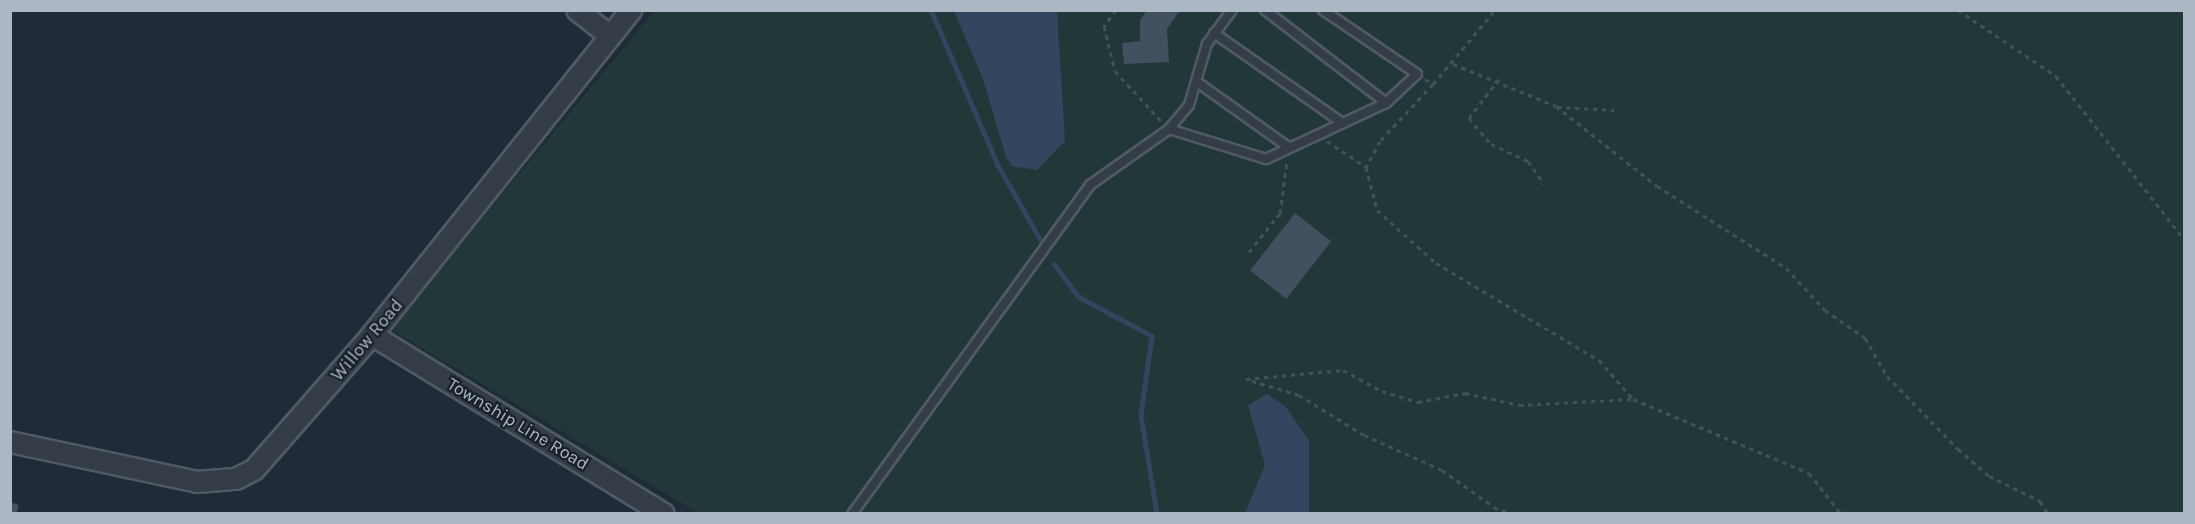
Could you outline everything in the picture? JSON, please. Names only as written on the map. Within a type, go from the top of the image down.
[{"type":"street","points":[[577,10],[610,36]]},
{"type":"street","name":"Willow Road","points":[[10,442],[198,482],[236,479],[274,451],[372,335],[631,10]]},
{"type":"street","name":"Township Line Road","points":[[372,335],[664,513]]},
{"type":"lane","points":[[852,513],[1090,185],[1169,129],[1189,105],[1214,33],[1232,10]]},
{"type":"lane","points":[[1265,10],[1386,103]]},
{"type":"lane","points":[[1169,129],[1246,157],[1266,159],[1341,122],[1386,103],[1417,74],[1323,10]]},
{"type":"lane","points":[[1214,33],[1341,122]]},
{"type":"lane","points":[[1197,82],[1288,147]]},
{"type":"path","points":[[1116,10],[1104,26],[1115,71],[1169,129]]},
{"type":"path","points":[[1495,10],[1453,64],[1380,141],[1366,166],[1377,210],[1403,238],[1496,304],[1599,360],[1633,399]]},
{"type":"path","points":[[1958,10],[2056,76],[2184,238]]},
{"type":"path","points":[[1453,64],[1499,79],[1556,106],[1657,186],[1786,268],[1825,310],[1865,338],[1887,376],[1958,449],[1989,476],[2040,501],[2048,513]]},
{"type":"path","points":[[1417,74],[1433,84]]},
{"type":"path","points":[[1499,79],[1468,117],[1491,144],[1528,161],[1544,184]]},
{"type":"path","points":[[1556,106],[1614,110]]},
{"type":"path","points":[[1317,135],[1366,166]]},
{"type":"path","points":[[1249,252],[1280,213],[1288,147]]},
{"type":"path","points":[[1515,513],[1497,509],[1442,470],[1364,435],[1299,395],[1246,379],[1343,370],[1382,392],[1418,402],[1465,393],[1519,405],[1633,399],[1809,473],[1840,513]]},
{"type":"green space","points":[[654,11],[2184,11],[2184,513],[698,513],[390,329]]},
{"type":"water","points":[[954,11],[1057,11],[1065,141],[1037,170],[1012,166],[1006,157],[983,79]]},
{"type":"water","points":[[1267,394],[1285,406],[1309,440],[1309,513],[1245,513],[1265,465],[1248,405]]},
{"type":"building","points":[[1147,10],[1180,10],[1167,29],[1169,62],[1124,64],[1122,43],[1140,41],[1140,20]]},
{"type":"building","points":[[1295,213],[1331,241],[1286,299],[1250,271]]},
{"type":"building","points":[[10,502],[19,505],[16,514],[10,514]]},
{"type":"waterway","points":[[249,10],[298,10]]},
{"type":"waterway","points":[[931,10],[998,165],[1040,239]]},
{"type":"waterway","points":[[1054,264],[1079,297],[1152,336],[1141,415],[1157,514]]}]
